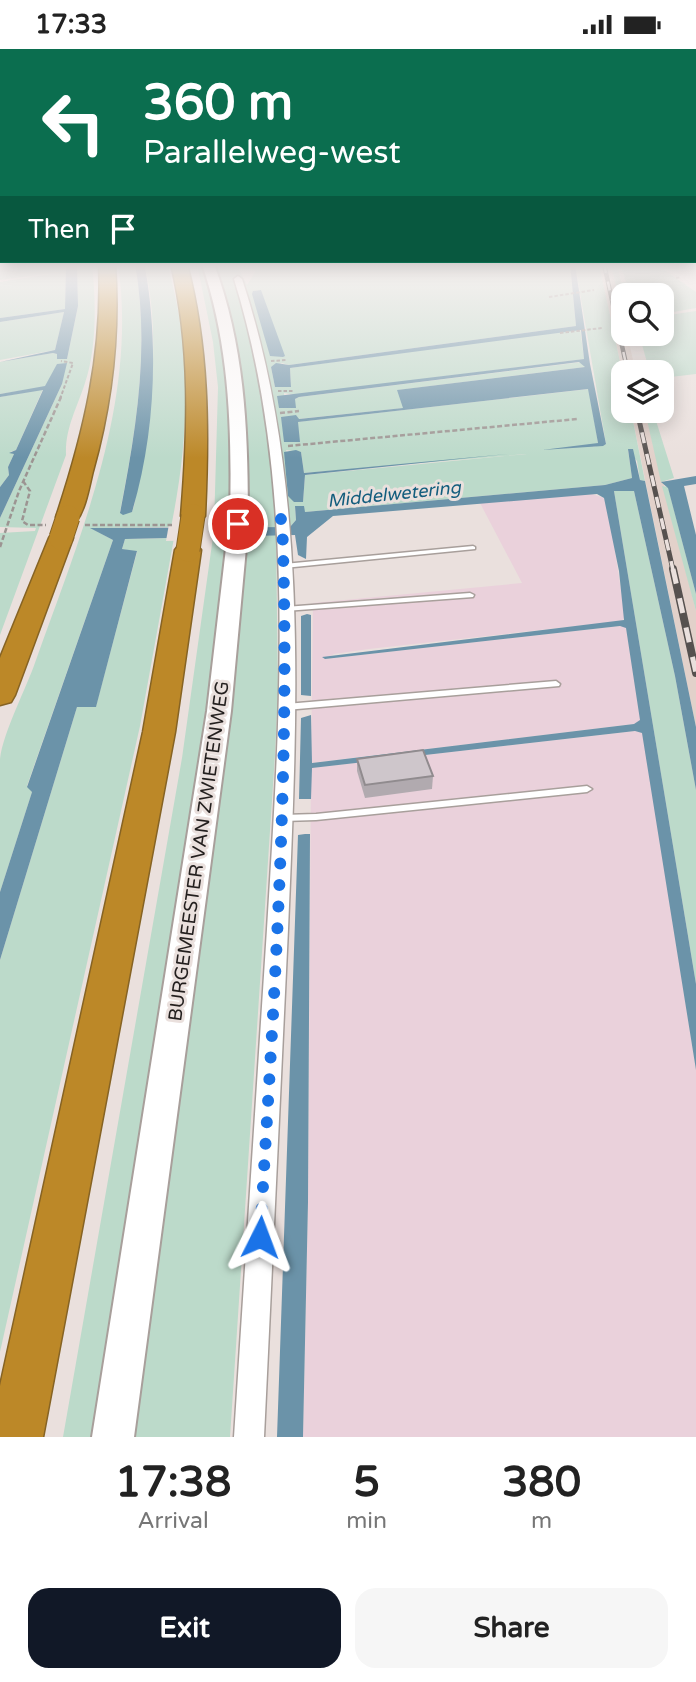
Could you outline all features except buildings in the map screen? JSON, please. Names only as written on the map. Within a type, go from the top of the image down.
[{"type":"highway","points":[[0,695],[67,526],[90,449],[107,366],[110,329]]},
{"type":"highway","points":[[16,1437],[159,732],[199,428],[198,358],[193,329]]},
{"type":"main road","name":"BURGEMEESTER VAN ZWIETENWEG","points":[[113,1437],[219,711],[237,533],[239,412],[226,329]]},
{"type":"street","points":[[248,1437],[283,818],[286,707],[283,532],[276,448],[264,365],[255,329]]},
{"type":"lane","points":[[284,566],[473,548]]},
{"type":"lane","points":[[285,609],[470,595]]},
{"type":"lane","points":[[286,707],[556,684]]},
{"type":"lane","points":[[283,818],[316,817],[587,789]]},
{"type":"path","points":[[560,333],[598,329]]},
{"type":"path","points":[[0,547],[23,481],[72,371],[73,363],[61,361]]},
{"type":"path","points":[[276,448],[577,419]]},
{"type":"path","points":[[23,481],[30,491],[24,524],[187,530]]},
{"type":"shaded area","points":[[617,346],[630,346],[633,360],[620,360]]},
{"type":"shaded area","points":[[633,423],[648,423],[696,611],[696,727]]},
{"type":"shaded area","points":[[592,494],[604,498],[611,525],[625,616],[622,621],[369,649],[334,654],[325,659],[626,627],[641,720],[634,724],[311,763],[313,603],[522,583],[480,503]]},
{"type":"shaded area","points":[[635,731],[643,733],[696,1070],[696,1437],[303,1437],[308,1202],[311,768]]},
{"type":"green space","points":[[0,329],[60,329],[55,350],[0,360]]},
{"type":"green space","points":[[73,329],[94,329],[89,369],[69,427],[66,455],[0,635],[0,533],[35,531],[36,528],[0,527],[0,518],[62,384],[0,394],[0,362],[53,353],[57,354],[57,359],[67,359]]},
{"type":"green space","points":[[121,329],[141,329],[136,419],[120,512],[132,512],[149,417],[153,329],[181,329],[186,395],[182,461],[171,527],[91,528],[113,540],[27,786],[32,792],[0,892],[2,748],[87,515],[113,416],[120,366]]},
{"type":"green space","points":[[210,329],[220,329],[227,360],[233,428],[227,527],[214,527],[218,387]]},
{"type":"green space","points":[[232,329],[556,329],[289,365],[282,363],[271,367],[275,387],[291,386],[290,368],[580,329],[584,359],[296,395],[284,393],[285,408],[295,408],[295,399],[299,397],[582,362],[585,367],[398,390],[404,408],[298,419],[296,415],[297,422],[589,389],[598,443],[592,447],[606,444],[586,329],[611,329],[611,346],[617,346],[620,360],[611,360],[611,423],[633,423],[645,481],[640,480],[637,461],[628,450],[632,478],[605,485],[305,512],[295,507],[296,520],[290,527],[248,528],[246,427]],"holes":[[[286,450],[301,452],[304,473],[527,454],[305,475],[303,501]]]},
{"type":"green space","points":[[674,329],[696,329],[696,374],[674,377],[674,360],[646,360],[642,346],[674,346]]},
{"type":"green space","points":[[43,389],[16,450],[10,452],[14,454],[8,467],[9,475],[0,487],[0,397]]},
{"type":"green space","points":[[648,423],[657,423],[674,478],[661,482]]},
{"type":"green space","points":[[662,486],[668,487],[696,594],[696,611]]},
{"type":"green space","points":[[614,491],[634,491],[675,676],[696,790],[696,984]]},
{"type":"green space","points":[[276,535],[278,691],[275,755],[230,1437],[133,1437],[221,785],[248,536]]},
{"type":"green space","points":[[227,536],[211,692],[95,1437],[63,1437],[182,758],[213,537]]},
{"type":"green space","points":[[174,538],[140,726],[0,1352],[0,960],[77,707],[96,706],[137,552],[122,549],[125,539]]},
{"type":"water","points":[[60,329],[73,329],[67,359],[57,359],[57,354],[53,353],[0,362],[55,350]]},
{"type":"water","points":[[141,329],[152,329],[152,390],[146,452],[132,512],[123,515],[120,513],[136,420]]},
{"type":"water","points":[[262,329],[275,329],[285,356],[270,356]]},
{"type":"water","points":[[556,329],[585,329],[606,444],[542,450],[598,443],[588,389],[298,422],[300,442],[284,442],[281,417],[296,415],[299,419],[403,408],[397,390],[585,367],[579,362],[299,397],[295,399],[296,408],[279,408],[277,396],[584,359],[581,330],[290,368],[291,387],[275,387],[271,367],[276,363],[289,365]]},
{"type":"water","points":[[67,363],[62,384],[0,518],[0,487],[9,475],[8,467],[14,454],[9,453],[16,450],[43,390],[0,397],[0,394],[45,386],[57,364]]},
{"type":"water","points":[[628,449],[633,449],[640,480],[645,481],[696,727],[696,790],[675,676],[634,491],[614,491],[696,984],[696,1070],[642,733],[635,731],[312,768],[311,799],[299,799],[301,718],[311,715],[312,763],[634,724],[640,720],[626,628],[620,626],[325,659],[322,657],[624,620],[619,571],[604,498],[597,494],[333,516],[307,537],[306,559],[298,555],[295,535],[125,539],[122,549],[137,551],[96,707],[77,707],[0,960],[0,892],[32,792],[27,787],[113,540],[90,528],[290,527],[296,520],[295,506],[304,506],[305,512],[605,485],[632,478]]},
{"type":"water","points":[[284,452],[301,452],[304,473],[528,452],[305,475],[303,502],[294,502],[288,496]]},
{"type":"water","points":[[696,476],[696,484],[684,486],[696,535],[696,594],[668,488],[661,482]]},
{"type":"water","points":[[311,615],[311,696],[301,695],[301,616]]},
{"type":"water","points":[[310,834],[308,1202],[303,1437],[277,1437],[298,835]]},
{"type":"pier","points":[[169,524],[217,524],[215,540],[166,541]]},
{"type":"railway","points":[[618,329],[625,360]]},
{"type":"railway","points":[[640,423],[673,570]]},
{"type":"railway","points":[[673,569],[696,673]]},
{"type":"route","points":[[238,524],[282,519],[285,609],[287,678],[283,818],[260,1237]]},
{"type":"water label","name":"Middelwetering","points":[[394,494]]}]
